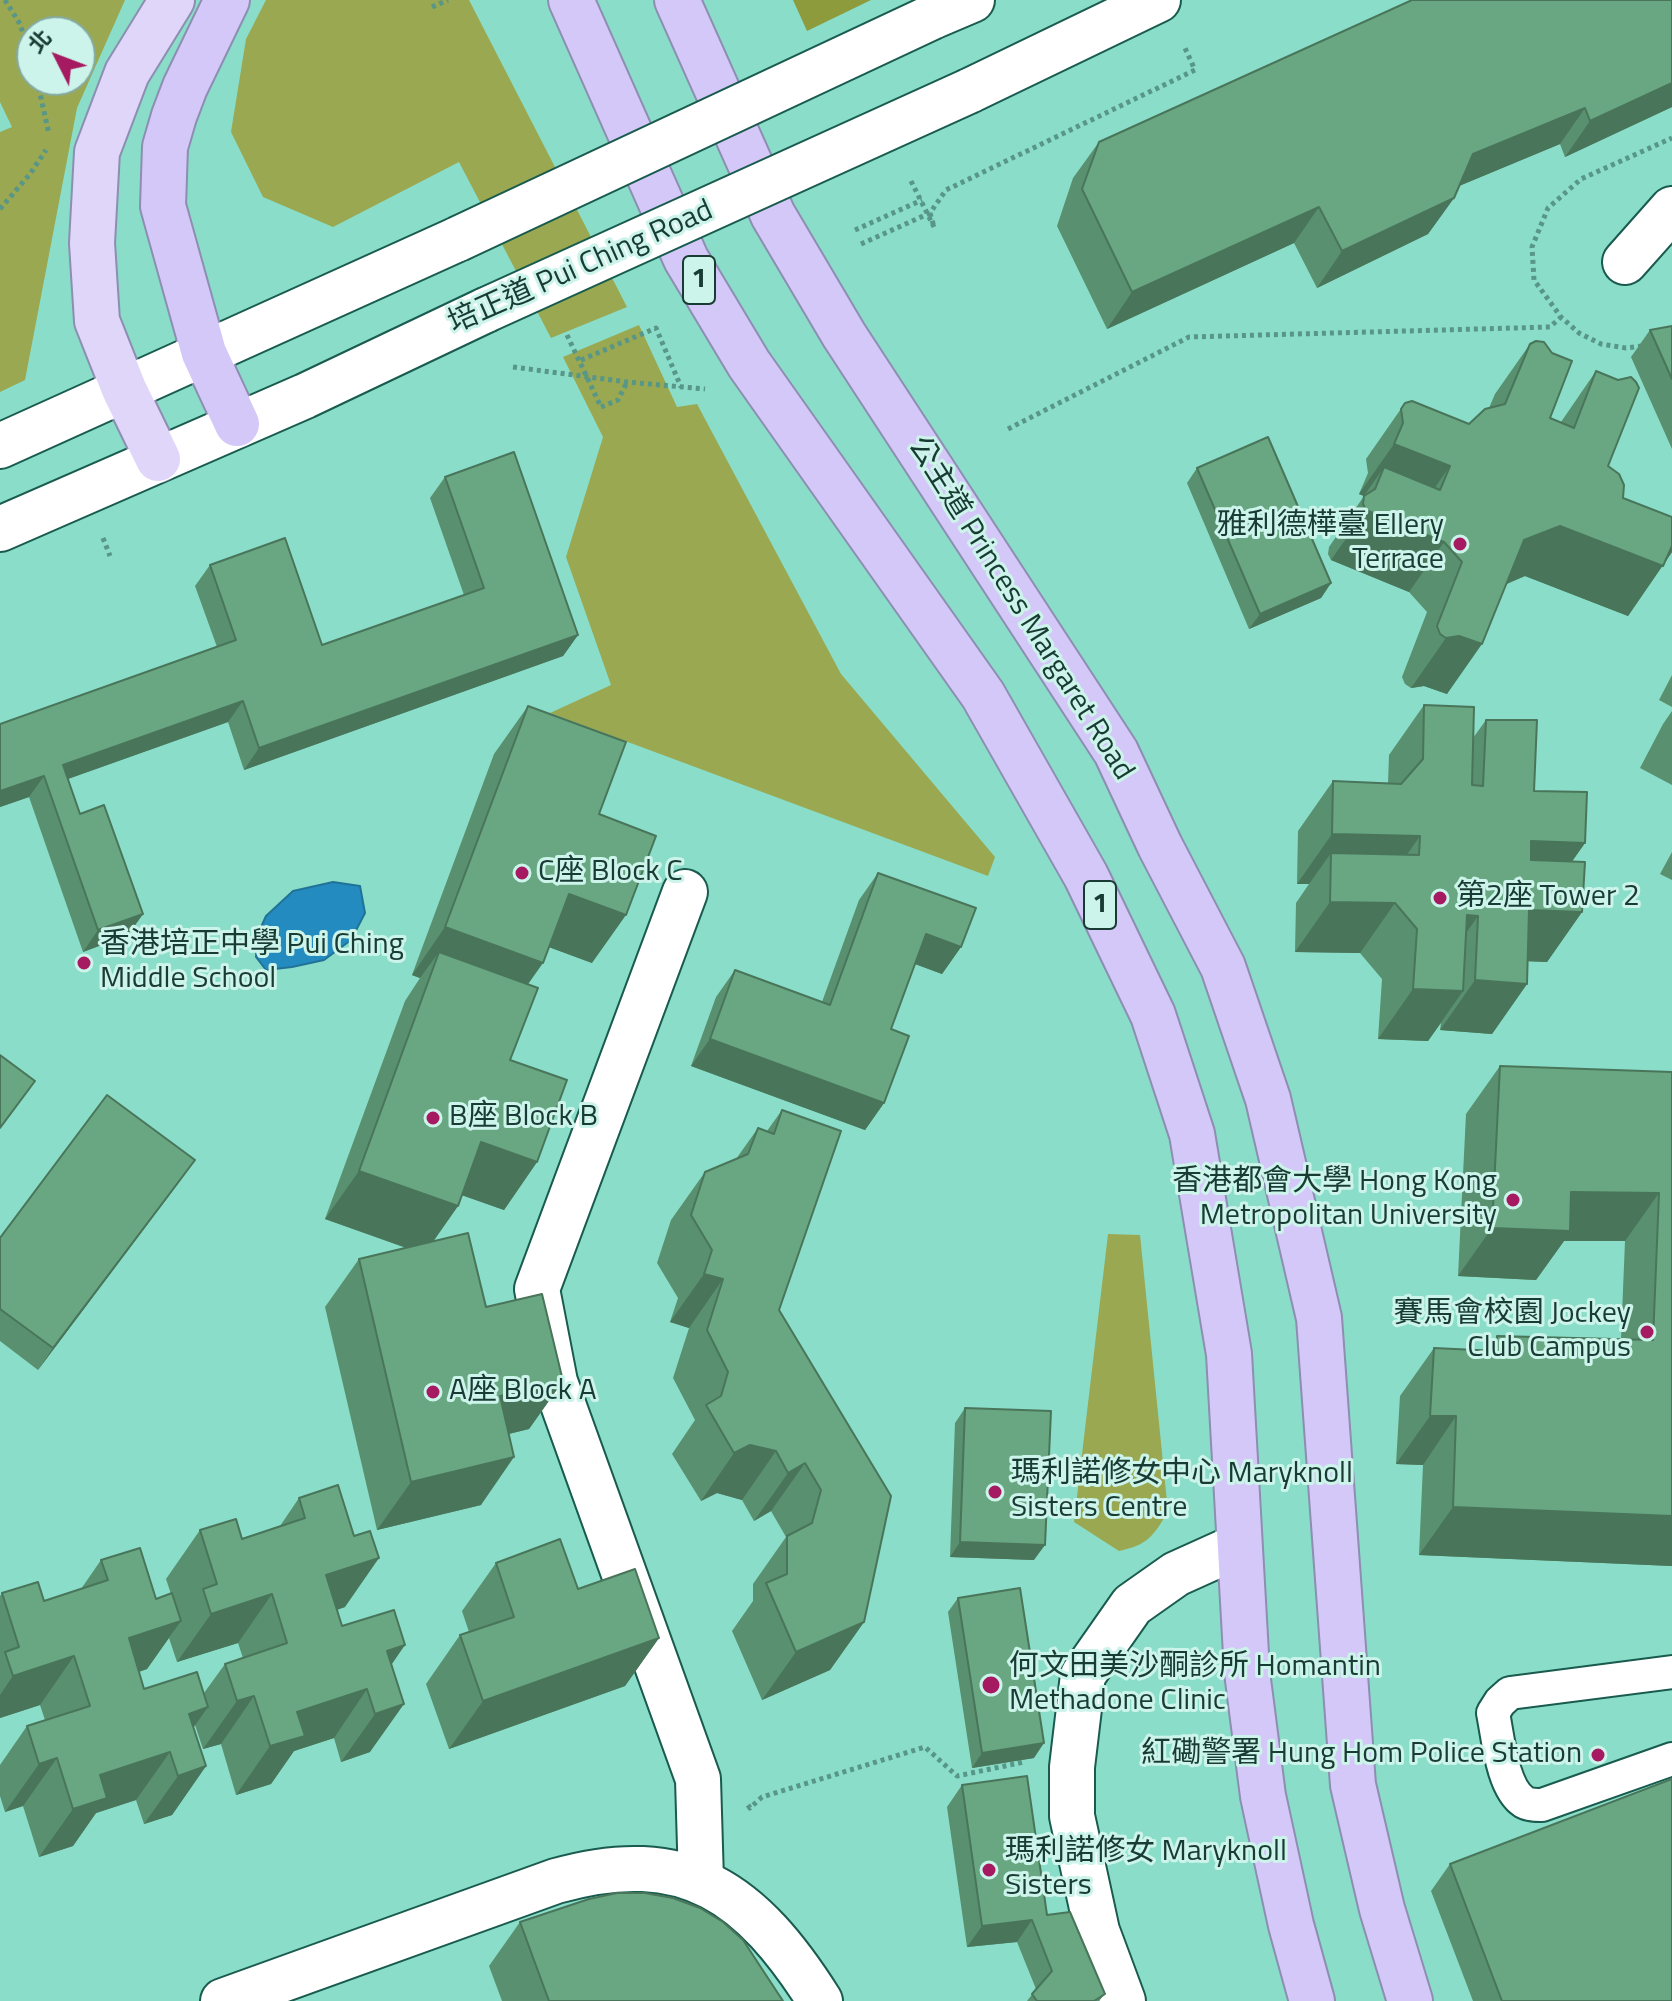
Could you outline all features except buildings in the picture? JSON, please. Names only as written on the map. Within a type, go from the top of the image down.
[{"type":"highway","points":[[227,0],[185,87],[165,147],[162,175],[163,206],[204,353],[237,424]]},
{"type":"highway","name":"公主道 Princess Margaret Road","points":[[677,0],[773,215],[827,307],[1116,752],[1160,846],[1223,967],[1268,1099],[1319,1318],[1353,1785],[1382,1909],[1410,2001]]},
{"type":"highway","points":[[707,0],[721,102]]},
{"type":"highway","name":"1","points":[[571,11],[686,259],[749,364],[983,695],[1086,876],[1153,1015],[1192,1134],[1229,1354],[1247,1672],[1263,1796],[1291,1925],[1312,2001]]},
{"type":"main road","points":[[158,459],[124,389],[97,321],[92,243],[97,152],[127,73],[172,0]]},
{"type":"main road","points":[[0,446],[458,239],[972,0]]},
{"type":"main road","name":"培正道 Pui Ching Road","points":[[0,529],[305,396],[486,310],[969,91],[1158,0]]},
{"type":"main road","points":[[1625,262],[1672,209]]},
{"type":"main road","points":[[685,892],[537,1289],[555,1382],[698,1779],[701,1881]]},
{"type":"main road","points":[[1123,2001],[1097,1931],[1072,1816],[1072,1767],[1083,1675],[1132,1605],[1176,1574],[1238,1546]]},
{"type":"main road","points":[[223,2001],[579,1875],[636,1867],[669,1871],[701,1881],[729,1896],[771,1933],[820,2001]]},
{"type":"lane","points":[[1672,1672],[1510,1693],[1493,1713],[1507,1778],[1514,1793],[1526,1804],[1542,1805],[1672,1759]]},
{"type":"path","points":[[5,0],[16,18]]},
{"type":"path","points":[[432,7],[448,0]]},
{"type":"path","points":[[861,244],[930,213],[946,190],[1195,70],[1185,48]]},
{"type":"path","points":[[0,209],[30,174],[51,142],[41,96]]},
{"type":"path","points":[[1650,345],[1626,348],[1601,344],[1579,333],[1561,317],[1534,280],[1532,247],[1548,208],[1581,179],[1672,138]]},
{"type":"path","points":[[911,181],[934,227],[930,213]]},
{"type":"path","points":[[855,230],[922,200]]},
{"type":"path","points":[[1008,429],[1189,337],[1550,327],[1561,317]]},
{"type":"path","points":[[581,360],[656,328],[681,387]]},
{"type":"path","points":[[567,335],[601,407],[618,400],[627,382]]},
{"type":"path","points":[[513,367],[705,389]]},
{"type":"path","points":[[750,1808],[762,1797],[925,1747],[957,1776],[1030,1761]]},
{"type":"green space","points":[[0,0],[125,0],[96,65],[96,16],[16,16],[16,96],[82,96],[77,108],[25,380],[0,392],[0,132],[12,127],[0,102]]},
{"type":"green space","points":[[266,0],[469,0],[627,307],[551,338],[459,162],[333,227],[263,197],[231,132],[246,39]]},
{"type":"green space","points":[[793,0],[871,0],[807,31]]},
{"type":"green space","points":[[639,325],[677,407],[697,404],[841,674],[995,857],[988,876],[550,713],[611,685],[566,557],[603,437],[563,357]]},
{"type":"green space","points":[[1108,1234],[1140,1235],[1168,1512],[1149,1538],[1137,1546],[1119,1551],[1074,1522]]},
{"type":"water","points":[[333,882],[360,886],[365,913],[351,940],[324,960],[266,970],[256,957],[257,936],[266,916],[293,891]]},
{"type":"place","name":"雅利德樺臺 Ellery Terrace","points":[[1460,544]]},
{"type":"place","name":"C座 Block C","points":[[522,873]]},
{"type":"place","name":"第2座 Tower 2","points":[[1440,898]]},
{"type":"place","name":"香港培正中學 Pui Ching Middle School","points":[[84,963]]},
{"type":"place","name":"B座 Block B","points":[[433,1118]]},
{"type":"place","name":"香港都會大學 Hong Kong Metropolitan University","points":[[1513,1200]]},
{"type":"place","name":"賽馬會校園 Jockey Club Campus","points":[[1647,1332]]},
{"type":"place","name":"A座 Block A","points":[[433,1392]]},
{"type":"place","name":"瑪利諾修女中心 Maryknoll Sisters Centre","points":[[995,1492]]},
{"type":"place","name":"何文田美沙酮診所 Homantin Methadone Clinic","points":[[991,1685]]},
{"type":"place","name":"紅磡警署 Hung Hom Police Station","points":[[1598,1755]]},
{"type":"place","name":"瑪利諾修女 Maryknoll Sisters","points":[[989,1870]]}]
